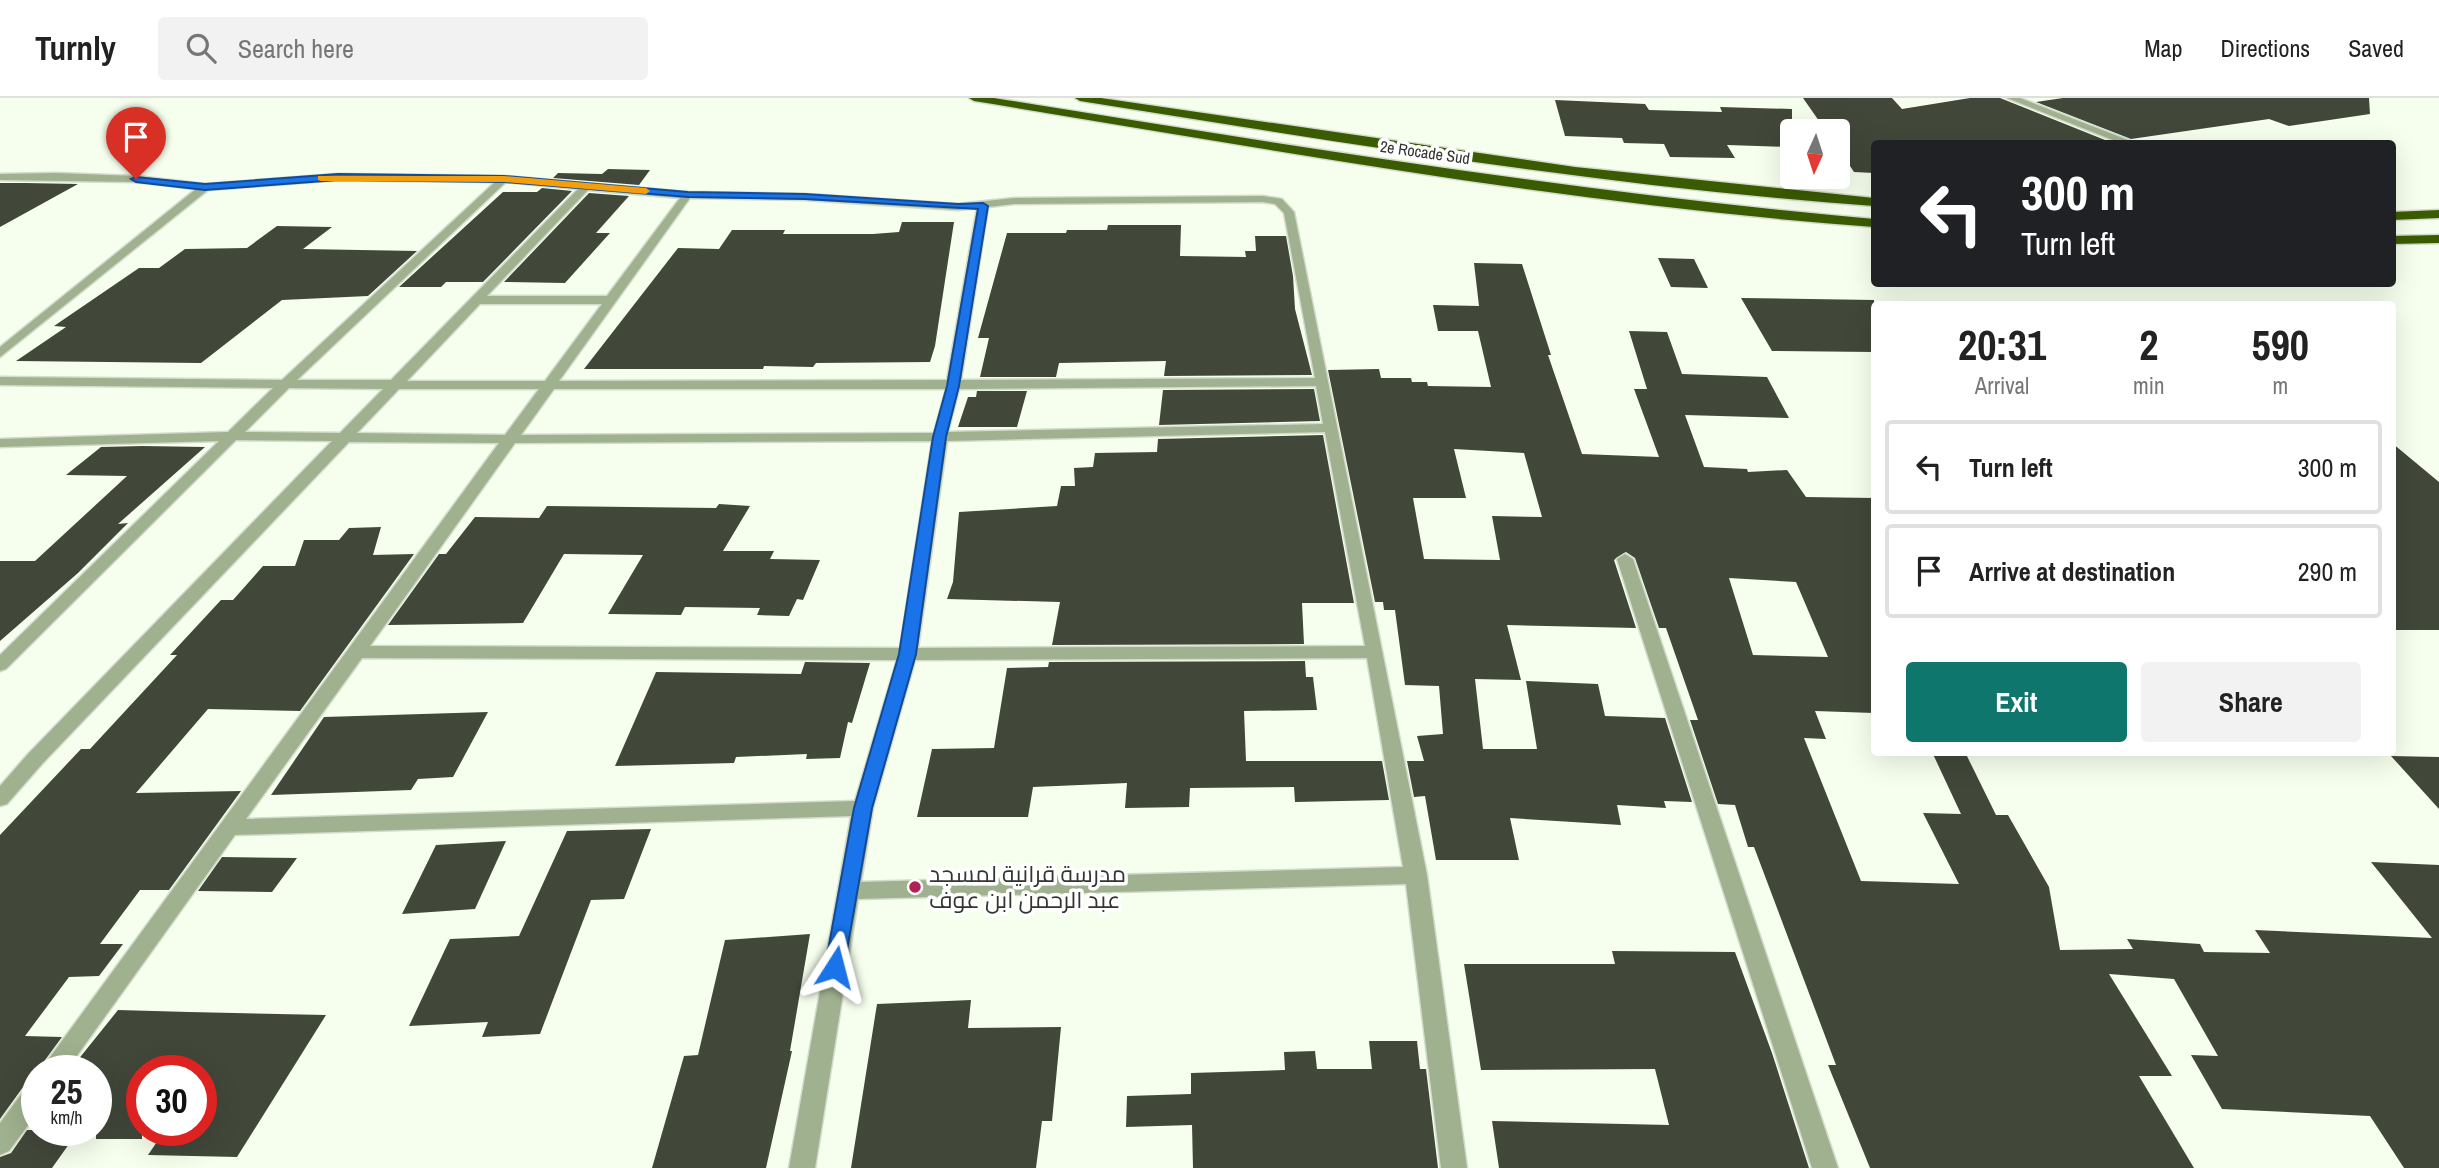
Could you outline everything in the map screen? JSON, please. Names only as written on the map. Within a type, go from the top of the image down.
[{"type":"highway","name":"2e Rocade Sud","points":[[974,98],[1496,180],[1713,208],[1871,223]]},
{"type":"highway","name":"2e Rocade Sud","points":[[1080,98],[1445,154],[1786,196],[1871,202]]},
{"type":"highway","points":[[2396,216],[2439,214]]},
{"type":"highway","points":[[2396,240],[2439,239]]},
{"type":"street","points":[[2012,98],[2122,140]]},
{"type":"street","points":[[0,177],[136,179],[205,187],[338,177],[504,179],[688,195],[805,197],[958,207],[1014,201],[1278,201],[1289,212],[1329,428],[1366,594],[1374,652],[1416,876],[1454,1168]]},
{"type":"street","points":[[0,665],[284,385],[504,179]]},
{"type":"street","points":[[0,799],[35,759],[586,186]]},
{"type":"street","points":[[0,354],[205,187]]},
{"type":"street","points":[[64,1055],[688,195]]},
{"type":"street","points":[[802,1168],[863,808],[908,654],[940,437],[953,386],[983,206]]},
{"type":"street","points":[[475,300],[613,300]]},
{"type":"street","points":[[0,381],[284,385],[953,386],[1322,382]]},
{"type":"street","points":[[0,443],[232,436],[513,439],[940,437],[1329,428]]},
{"type":"street","points":[[1625,559],[1825,1168]]},
{"type":"street","points":[[358,652],[1374,652]]},
{"type":"street","points":[[230,827],[863,808]]},
{"type":"street","points":[[848,891],[1416,876]]},
{"type":"street","points":[[0,1143],[21,1115]]},
{"type":"building","points":[[1803,98],[1892,98],[1902,109],[1970,98],[2000,98],[2105,140],[1871,140],[1871,173],[1854,172],[1850,166],[1850,119],[1818,119]]},
{"type":"building","points":[[2063,98],[2369,98],[2370,114],[2289,126],[2269,119],[2131,139],[2036,102]]},
{"type":"building","points":[[1555,100],[1645,104],[1649,110],[1722,112],[1720,107],[1792,109],[1792,119],[1780,119],[1780,147],[1727,145],[1735,158],[1670,157],[1664,144],[1624,143],[1622,138],[1565,136]]},
{"type":"building","points":[[608,169],[650,170],[639,185],[553,178],[558,173],[602,174]]},
{"type":"building","points":[[0,183],[25,183],[78,184],[0,227]]},
{"type":"building","points":[[542,188],[572,191],[483,282],[446,282],[441,287],[399,287],[503,192],[537,192]]},
{"type":"building","points":[[589,193],[629,196],[596,233],[610,233],[565,283],[504,282]]},
{"type":"building","points":[[902,222],[954,222],[935,346],[930,362],[816,363],[813,367],[764,366],[763,369],[584,369],[678,248],[719,249],[732,230],[785,230],[783,234],[873,234],[899,232]]},
{"type":"building","points":[[1108,225],[1181,225],[1180,256],[1246,257],[1245,251],[1256,251],[1255,236],[1286,236],[1295,309],[1312,375],[1164,376],[1166,361],[1059,363],[1056,377],[980,377],[989,338],[978,338],[1007,233],[1107,230]]},
{"type":"building","points":[[277,226],[332,227],[303,249],[417,251],[368,296],[282,300],[201,363],[16,361],[66,327],[54,326],[139,268],[159,268],[185,249],[247,248]]},
{"type":"building","points":[[1658,258],[1694,259],[1708,288],[1671,287]]},
{"type":"building","points":[[1474,263],[1522,264],[1551,355],[1548,355],[1582,454],[1659,457],[1634,389],[1647,389],[1629,331],[1667,332],[1682,374],[1767,377],[1789,418],[1685,415],[1704,467],[1747,469],[1748,472],[1787,470],[1806,497],[1871,498],[1871,713],[1815,711],[1826,739],[1804,738],[1861,881],[1959,884],[1923,813],[1961,814],[1934,756],[1967,756],[1996,815],[2008,815],[2049,887],[2060,950],[2133,949],[2127,939],[2200,944],[2204,952],[2270,953],[2255,930],[2432,938],[2371,862],[2439,865],[2439,1168],[2404,1168],[2370,1116],[2222,1109],[2191,1055],[2218,1056],[2174,979],[2109,974],[2172,1076],[2139,1076],[2194,1168],[1870,1168],[1828,1065],[1836,1065],[1754,847],[1748,847],[1735,805],[1718,804],[1690,720],[1698,720],[1666,628],[1659,628],[1635,558],[1626,552],[1614,560],[1636,628],[1507,625],[1521,680],[1475,679],[1483,749],[1537,749],[1526,681],[1598,684],[1605,716],[1665,718],[1692,802],[1664,801],[1666,808],[1617,805],[1621,825],[1510,818],[1519,860],[1436,860],[1425,796],[1414,797],[1407,761],[1424,761],[1417,736],[1443,734],[1439,686],[1405,685],[1395,610],[1384,610],[1383,602],[1375,602],[1328,370],[1379,369],[1381,378],[1411,378],[1412,382],[1427,382],[1428,386],[1491,387],[1478,331],[1438,331],[1433,305],[1479,306]],"holes":[[[1454,449],[1524,453],[1542,517],[1492,516],[1500,560],[1424,559],[1413,498],[1466,498]],[[1729,578],[1796,582],[1828,657],[1753,655]]]},
{"type":"building","points":[[1741,298],[1874,300],[1871,301],[1871,352],[1772,351]]},
{"type":"building","points":[[1314,389],[1320,421],[1159,425],[1163,390]]},
{"type":"building","points":[[977,391],[1027,391],[1017,427],[958,427],[968,397],[976,397]]},
{"type":"building","points":[[1323,435],[1354,603],[1302,603],[1304,644],[1052,645],[1060,602],[947,599],[953,582],[959,512],[1057,506],[1061,486],[1075,486],[1074,468],[1093,467],[1095,453],[1157,452],[1158,439]]},
{"type":"building","points":[[2396,446],[2439,482],[2439,630],[2396,630]]},
{"type":"building","points":[[101,447],[205,447],[118,524],[128,523],[78,573],[0,641],[0,561],[35,561],[127,476],[66,475]]},
{"type":"building","points":[[719,504],[750,506],[723,551],[774,551],[770,559],[820,560],[803,600],[797,599],[789,616],[757,615],[760,608],[685,607],[681,615],[608,614],[643,555],[564,554],[523,623],[388,625],[439,554],[446,554],[475,517],[539,518],[547,506],[716,508]]},
{"type":"building","points":[[381,527],[373,555],[414,554],[300,711],[208,709],[136,793],[241,791],[169,890],[140,890],[100,944],[123,944],[99,976],[69,977],[25,1036],[62,1037],[49,1055],[21,1055],[21,1090],[0,1119],[0,835],[81,749],[90,749],[177,655],[170,655],[221,600],[233,600],[263,566],[295,566],[304,540],[339,540],[349,528]]},
{"type":"building","points":[[1305,661],[1306,677],[1313,677],[1317,710],[1244,711],[1246,761],[1382,761],[1389,800],[1295,802],[1294,787],[1190,788],[1189,807],[1125,808],[1127,783],[1033,787],[1028,817],[917,817],[932,749],[994,748],[1007,668],[1048,667],[1049,662]]},
{"type":"building","points":[[805,662],[870,663],[852,723],[848,722],[840,758],[806,759],[807,754],[736,757],[734,763],[615,766],[656,672],[801,674]]},
{"type":"building","points":[[488,712],[453,777],[418,779],[411,790],[271,795],[324,717]]},
{"type":"building","points":[[2391,756],[2439,757],[2439,809]]},
{"type":"building","points":[[651,829],[624,899],[591,900],[540,1034],[482,1037],[488,1022],[409,1026],[450,939],[519,936],[567,831]]},
{"type":"building","points":[[506,841],[475,909],[402,914],[436,845]]},
{"type":"building","points":[[222,857],[297,858],[272,892],[198,891]]},
{"type":"building","points":[[810,934],[792,1051],[766,1168],[652,1168],[684,1056],[698,1055],[725,940]]},
{"type":"building","points":[[1612,951],[1735,952],[1772,1053],[1809,1168],[1499,1168],[1492,1121],[1669,1125],[1655,1069],[1481,1070],[1464,964],[1615,964]]},
{"type":"building","points":[[971,1000],[968,1028],[1061,1027],[1052,1121],[1042,1121],[1036,1168],[851,1168],[877,1004]]},
{"type":"building","points":[[118,1010],[326,1015],[237,1157],[148,1155],[154,1146],[217,1146],[217,1055],[126,1055],[126,1139],[112,1139],[112,1055],[82,1055]]},
{"type":"building","points":[[1369,1041],[1417,1041],[1420,1069],[1426,1069],[1438,1168],[1193,1168],[1192,1125],[1126,1127],[1127,1096],[1191,1094],[1191,1073],[1285,1070],[1284,1052],[1315,1051],[1317,1069],[1372,1069]]},
{"type":"building","points":[[21,1139],[21,1146],[68,1146],[52,1168],[0,1168],[0,1157],[11,1153]]},
{"type":"slow traffic","points":[[321,178],[504,179],[646,191]]},
{"type":"place","name":"مدرسة قرانية لمسجد عبد الرحمن ابن عوف","points":[[915,887]]},
{"type":"route","points":[[136,179],[205,187],[338,177],[504,179],[688,195],[805,197],[958,207],[983,206],[953,386],[940,437],[908,654],[863,808],[835,967]]}]
